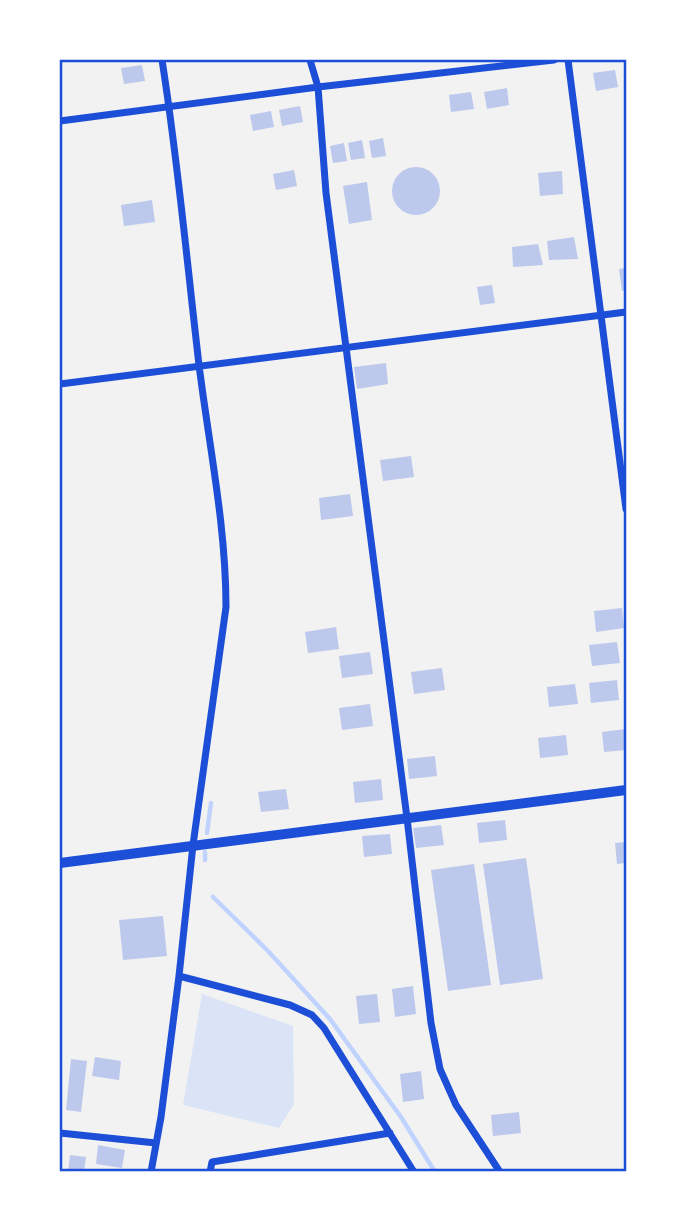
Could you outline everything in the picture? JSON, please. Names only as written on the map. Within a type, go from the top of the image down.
[{"type":"street","points":[[151,1171],[226,607],[219,509],[162,60]]},
{"type":"street","points":[[310,60],[318,87],[326,193],[431,1023],[440,1069],[456,1105],[500,1171]]},
{"type":"street","points":[[60,121],[318,87],[554,60]]},
{"type":"street","points":[[568,60],[626,509]]},
{"type":"street","points":[[60,384],[626,312]]},
{"type":"street","points":[[60,863],[626,790]]},
{"type":"street","points":[[179,976],[290,1005],[312,1015],[324,1028],[414,1171]]},
{"type":"street","points":[[60,1133],[156,1143]]},
{"type":"street","points":[[210,1171],[212,1162],[390,1133]]},
{"type":"shaded area","points":[[202,994],[293,1026],[294,1104],[279,1128],[183,1105]]},
{"type":"building","points":[[142,65],[145,81],[124,84],[121,68]]},
{"type":"building","points":[[615,70],[618,87],[596,91],[593,73]]},
{"type":"building","points":[[507,88],[509,105],[487,109],[484,92]]},
{"type":"building","points":[[471,92],[474,109],[451,112],[449,95]]},
{"type":"building","points":[[300,106],[303,122],[282,126],[279,110]]},
{"type":"building","points":[[271,111],[274,127],[253,131],[250,115]]},
{"type":"building","points":[[383,138],[386,156],[372,158],[369,141]]},
{"type":"building","points":[[362,140],[365,158],[351,160],[348,143]]},
{"type":"building","points":[[344,143],[347,161],[333,163],[330,146]]},
{"type":"building","points":[[416,167],[433,174],[440,191],[433,208],[416,215],[399,208],[392,191],[399,174]]},
{"type":"building","points":[[294,170],[297,186],[276,190],[273,174]]},
{"type":"building","points":[[562,171],[563,194],[540,196],[538,173]]},
{"type":"building","points":[[367,182],[372,220],[349,224],[343,186]]},
{"type":"building","points":[[152,200],[155,222],[124,226],[121,205]]},
{"type":"building","points":[[574,237],[578,259],[549,260],[547,241]]},
{"type":"building","points":[[538,244],[543,265],[513,267],[512,247]]},
{"type":"building","points":[[626,268],[626,290],[622,291],[619,269]]},
{"type":"building","points":[[492,285],[495,303],[480,305],[477,287]]},
{"type":"building","points":[[386,363],[388,384],[357,389],[354,367]]},
{"type":"building","points":[[411,456],[414,477],[383,481],[380,460]]},
{"type":"building","points":[[350,494],[353,516],[321,520],[319,498]]},
{"type":"building","points":[[622,608],[624,628],[596,632],[594,611]]},
{"type":"building","points":[[336,627],[339,649],[308,653],[305,632]]},
{"type":"building","points":[[617,642],[620,663],[592,666],[589,645]]},
{"type":"building","points":[[370,652],[373,674],[342,678],[339,656]]},
{"type":"building","points":[[442,668],[445,690],[414,694],[411,672]]},
{"type":"building","points":[[617,680],[619,700],[591,703],[589,683]]},
{"type":"building","points":[[575,684],[578,704],[549,707],[547,687]]},
{"type":"building","points":[[370,704],[373,726],[342,730],[339,708]]},
{"type":"building","points":[[626,729],[626,750],[604,752],[602,732]]},
{"type":"building","points":[[566,735],[568,755],[540,758],[538,738]]},
{"type":"building","points":[[435,756],[437,776],[409,779],[407,759]]},
{"type":"building","points":[[381,779],[383,800],[355,803],[353,782]]},
{"type":"building","points":[[286,789],[289,809],[261,812],[258,792]]},
{"type":"building","points":[[505,820],[507,840],[479,843],[477,823]]},
{"type":"building","points":[[441,825],[444,845],[416,848],[413,828]]},
{"type":"building","points":[[390,834],[392,854],[364,857],[362,836]]},
{"type":"building","points":[[626,842],[626,863],[617,864],[615,843]]},
{"type":"building","points":[[526,858],[543,979],[500,985],[483,864]]},
{"type":"building","points":[[474,864],[491,985],[448,991],[431,870]]},
{"type":"building","points":[[163,916],[167,956],[123,960],[119,920]]},
{"type":"building","points":[[413,986],[416,1014],[395,1017],[392,989]]},
{"type":"building","points":[[377,994],[380,1022],[359,1024],[356,996]]},
{"type":"building","points":[[95,1057],[121,1061],[119,1080],[92,1076]]},
{"type":"building","points":[[71,1059],[87,1061],[81,1112],[66,1110]]},
{"type":"building","points":[[421,1071],[424,1099],[403,1102],[400,1074]]},
{"type":"building","points":[[519,1112],[521,1133],[493,1136],[491,1115]]},
{"type":"building","points":[[98,1145],[125,1150],[122,1168],[96,1164]]},
{"type":"building","points":[[70,1155],[86,1157],[84,1172],[68,1172]]},
{"type":"waterway","points":[[207,833],[211,803]]},
{"type":"waterway","points":[[205,852],[205,860]]},
{"type":"waterway","points":[[213,897],[268,951],[330,1019],[401,1117],[435,1172]]}]
